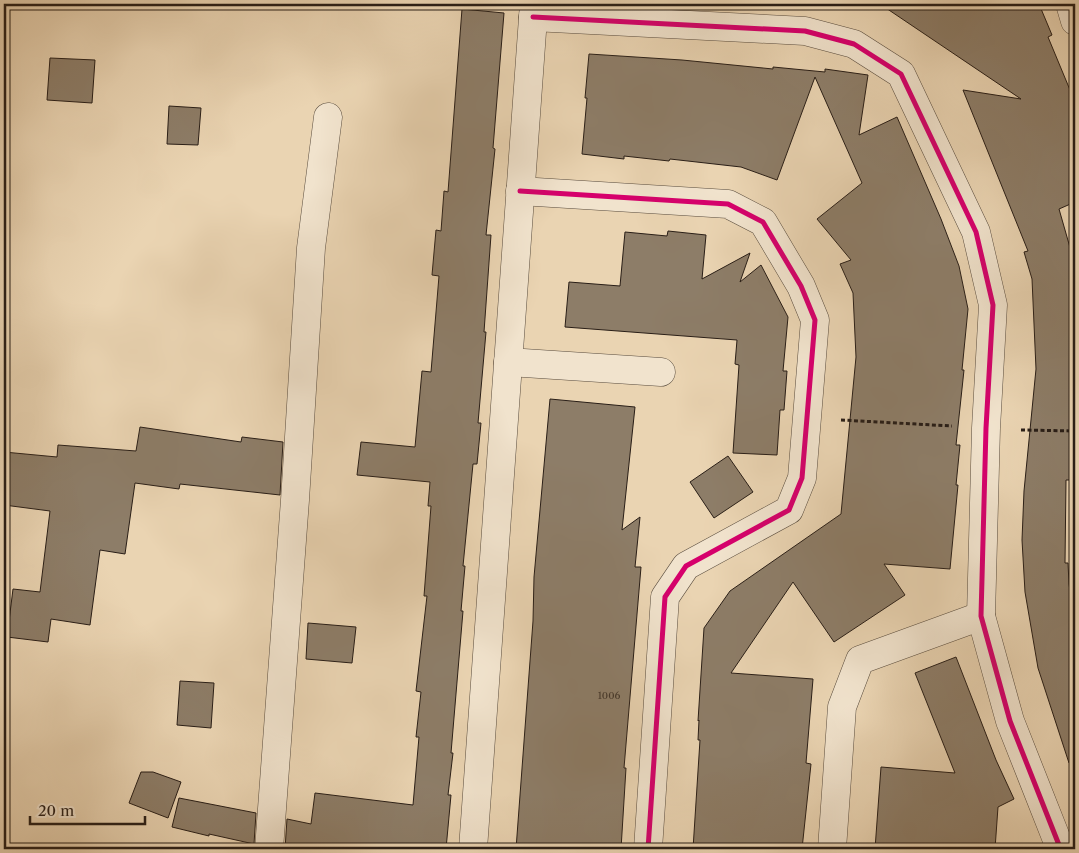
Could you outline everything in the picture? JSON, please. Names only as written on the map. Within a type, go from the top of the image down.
[{"type":"street","points":[[1070,4],[1075,21]]},
{"type":"street","points":[[473,849],[533,10],[805,31],[854,44],[901,74],[976,232],[992,305],[986,428],[981,616],[1010,721],[1059,848]]},
{"type":"street","points":[[269,849],[295,500],[311,248],[328,117]]},
{"type":"street","points":[[520,191],[728,204],[763,222],[801,286],[814,320],[802,478],[788,510],[686,566],[665,597],[648,849]]},
{"type":"street","points":[[508,362],[661,372]]},
{"type":"street","points":[[832,849],[842,707],[860,660],[981,616]]},
{"type":"path","points":[[807,418],[1075,431]]},
{"type":"building","points":[[880,4],[1039,4],[1052,35],[1048,37],[1075,102],[1075,202],[1059,209],[1075,265],[1075,422],[1070,480],[1066,480],[1065,563],[1068,563],[1075,627],[1075,762],[1069,763],[1038,668],[1025,592],[1022,540],[1024,491],[1036,369],[1032,279],[1024,252],[1028,251],[963,90],[1021,99]]},
{"type":"building","points":[[462,9],[504,13],[493,148],[495,149],[486,235],[491,235],[484,332],[486,332],[478,423],[481,423],[477,464],[473,464],[463,566],[465,566],[461,611],[463,611],[451,753],[453,753],[448,795],[451,795],[446,849],[285,849],[287,819],[311,824],[315,793],[413,805],[419,737],[416,737],[421,692],[416,691],[427,596],[424,596],[431,506],[428,506],[430,482],[357,475],[361,442],[415,447],[422,371],[431,372],[439,276],[432,275],[436,230],[441,231],[444,191],[448,192]]},
{"type":"building","points":[[589,54],[682,60],[773,69],[773,67],[825,72],[825,69],[868,75],[859,135],[897,117],[959,266],[968,309],[956,445],[960,445],[950,569],[884,564],[905,595],[834,642],[793,582],[731,673],[813,679],[806,763],[811,764],[802,849],[693,849],[700,740],[698,740],[698,721],[704,628],[730,591],[841,514],[856,357],[853,293],[840,264],[851,260],[817,219],[862,183],[815,77],[777,180],[741,167],[670,159],[669,161],[624,156],[624,159],[582,154]]},
{"type":"building","points":[[50,58],[95,60],[92,103],[47,100]]},
{"type":"building","points":[[169,106],[201,108],[198,145],[167,144]]},
{"type":"building","points":[[668,231],[706,235],[702,279],[750,253],[740,282],[761,265],[788,317],[783,371],[787,371],[784,410],[780,410],[777,455],[733,453],[739,365],[735,364],[737,340],[565,327],[569,282],[620,286],[625,232],[667,236]]},
{"type":"building","points":[[550,399],[635,407],[622,530],[640,517],[635,567],[641,567],[624,768],[626,768],[621,849],[516,849],[533,621],[534,577]]},
{"type":"building","points":[[140,427],[241,442],[242,437],[283,442],[280,495],[180,484],[179,489],[135,483],[125,554],[100,550],[90,625],[51,619],[48,642],[7,637],[13,589],[40,592],[50,511],[4,505],[4,452],[57,457],[58,445],[136,451]]},
{"type":"building","points":[[728,456],[753,492],[714,518],[690,482]]},
{"type":"building","points":[[308,623],[356,627],[352,663],[306,659]]},
{"type":"building","points":[[956,657],[996,760],[1014,799],[998,807],[995,849],[875,849],[881,767],[955,773],[915,673]]},
{"type":"building","points":[[180,681],[214,683],[211,728],[177,725]]},
{"type":"building","points":[[141,772],[153,772],[181,782],[168,818],[129,803]]},
{"type":"building","points":[[179,798],[256,813],[254,844],[172,827]]},
{"type":"cycle path","points":[[533,17],[805,31],[854,44],[901,74],[976,232],[993,305],[986,428],[981,616],[1010,721],[1062,849]]},
{"type":"cycle path","points":[[520,191],[728,204],[763,222],[801,286],[815,320],[802,478],[789,510],[686,566],[665,597],[648,849]]}]
